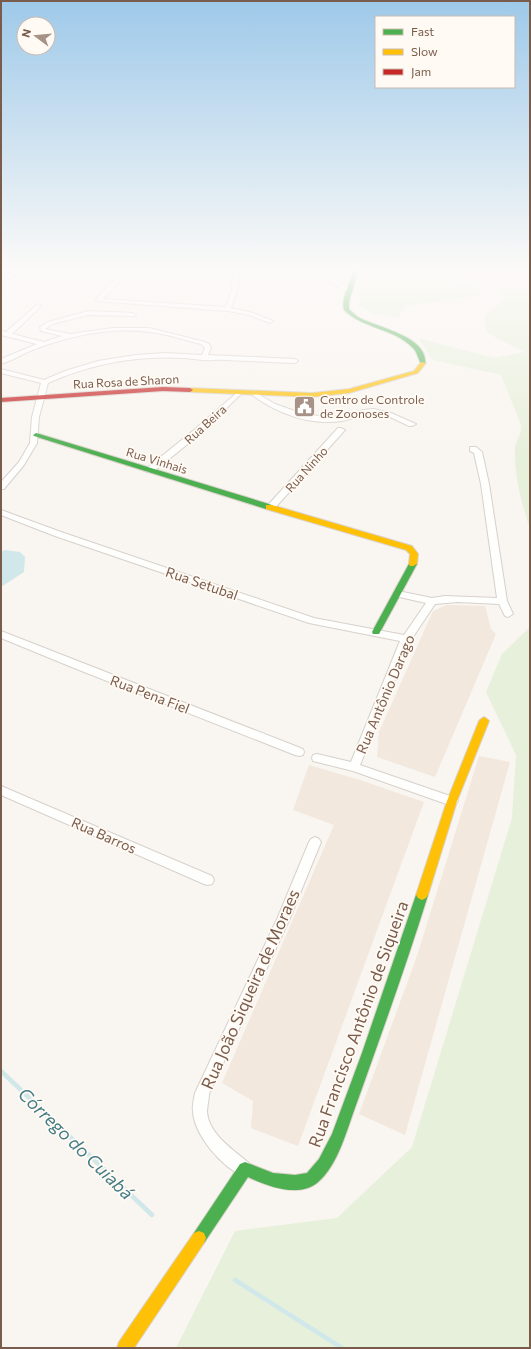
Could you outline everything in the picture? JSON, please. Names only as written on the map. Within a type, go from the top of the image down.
[{"type":"street","points":[[46,331],[72,337]]},
{"type":"street","points":[[1,362],[42,343],[102,331]]},
{"type":"street","points":[[152,331],[207,345],[208,348],[204,358]]},
{"type":"street","name":"Rua Rosa de Sharon","points":[[1,400],[157,389],[312,395],[349,391],[405,376],[421,368],[423,362],[419,350],[413,344],[391,331]]},
{"type":"street","points":[[4,334],[42,343]]},
{"type":"street","points":[[2,370],[45,382],[67,372],[118,359],[156,355],[295,361]]},
{"type":"street","points":[[1,487],[11,477],[27,455],[36,435],[35,420],[45,382]]},
{"type":"street","name":"Rua Beira","points":[[150,470],[197,432],[240,392]]},
{"type":"street","points":[[253,393],[271,406],[294,415],[341,419],[374,411],[412,424]]},
{"type":"street","name":"Rua Ninho","points":[[271,507],[340,430]]},
{"type":"street","name":"Rua Vinhais","points":[[36,435],[355,533],[409,548],[414,551],[416,555],[398,594]]},
{"type":"street","points":[[473,448],[478,452],[485,484],[502,601],[508,614]]},
{"type":"street","name":"Rua Setubal","points":[[1,512],[58,534],[312,621],[334,626],[376,632],[406,639]]},
{"type":"street","points":[[376,632],[398,594],[432,601],[458,598],[502,601]]},
{"type":"street","name":"Rua Antônio Darago","points":[[354,767],[406,639],[432,601]]},
{"type":"street","name":"Rua Pena Fiel","points":[[1,634],[78,666],[299,752]]},
{"type":"street","name":"Rua Francisco Antônio de Siqueira","points":[[245,1169],[276,1182],[294,1183],[311,1179],[324,1163],[338,1136],[358,1082],[408,938],[452,800],[484,720]]},
{"type":"street","points":[[317,758],[354,767],[452,800]]},
{"type":"street","name":"Rua Barros","points":[[1,790],[208,880]]},
{"type":"street","name":"Rua João Siqueira de Moraes","points":[[245,1169],[216,1145],[204,1128],[200,1112],[202,1093],[284,918],[315,842]]},
{"type":"street","points":[[125,1348],[245,1169]]},
{"type":"shaded area","points":[[447,605],[485,606],[491,629],[496,634],[435,777],[377,757],[379,732],[433,611]]},
{"type":"shaded area","points":[[479,756],[510,762],[405,1135],[359,1114],[417,956]]},
{"type":"shaded area","points":[[309,765],[360,780],[424,802],[298,1146],[251,1128],[253,1101],[222,1083],[334,825],[293,810]]},
{"type":"green space","points":[[487,331],[530,331],[530,529],[521,500],[515,459],[515,446],[520,433],[521,425],[501,375],[433,360],[418,338],[494,358],[525,352],[496,338]]},
{"type":"green space","points":[[530,627],[530,1348],[176,1348],[235,1231],[337,1218],[412,1147],[512,818],[516,755],[486,692],[502,654]]},
{"type":"water","points":[[5,550],[20,552],[25,557],[24,572],[1,587],[1,552]]},
{"type":"waterway","name":"Córrego do Cuiabá","points":[[1,1071],[152,1215]]},
{"type":"waterway","points":[[235,1280],[342,1348]]},
{"type":"traffic: fast","points":[[389,331],[407,340],[415,346],[423,363]]},
{"type":"traffic: fast","points":[[36,435],[269,507]]},
{"type":"traffic: fast","points":[[376,632],[413,564]]},
{"type":"traffic: fast","points":[[199,1238],[245,1169],[280,1182],[303,1181],[311,1179],[330,1155],[369,1053],[422,895]]},
{"type":"traffic: slow","points":[[190,390],[312,395],[349,391],[416,372],[423,363]]},
{"type":"traffic: slow","points":[[269,507],[409,548],[414,554],[413,564]]},
{"type":"traffic: slow","points":[[422,895],[452,801],[484,721]]},
{"type":"traffic: slow","points":[[125,1348],[199,1238]]},
{"type":"traffic: jam","points":[[1,400],[163,389],[190,390]]},
{"type":"place","name":"Centro de Controle de Zoonoses","points":[[304,406]]}]
